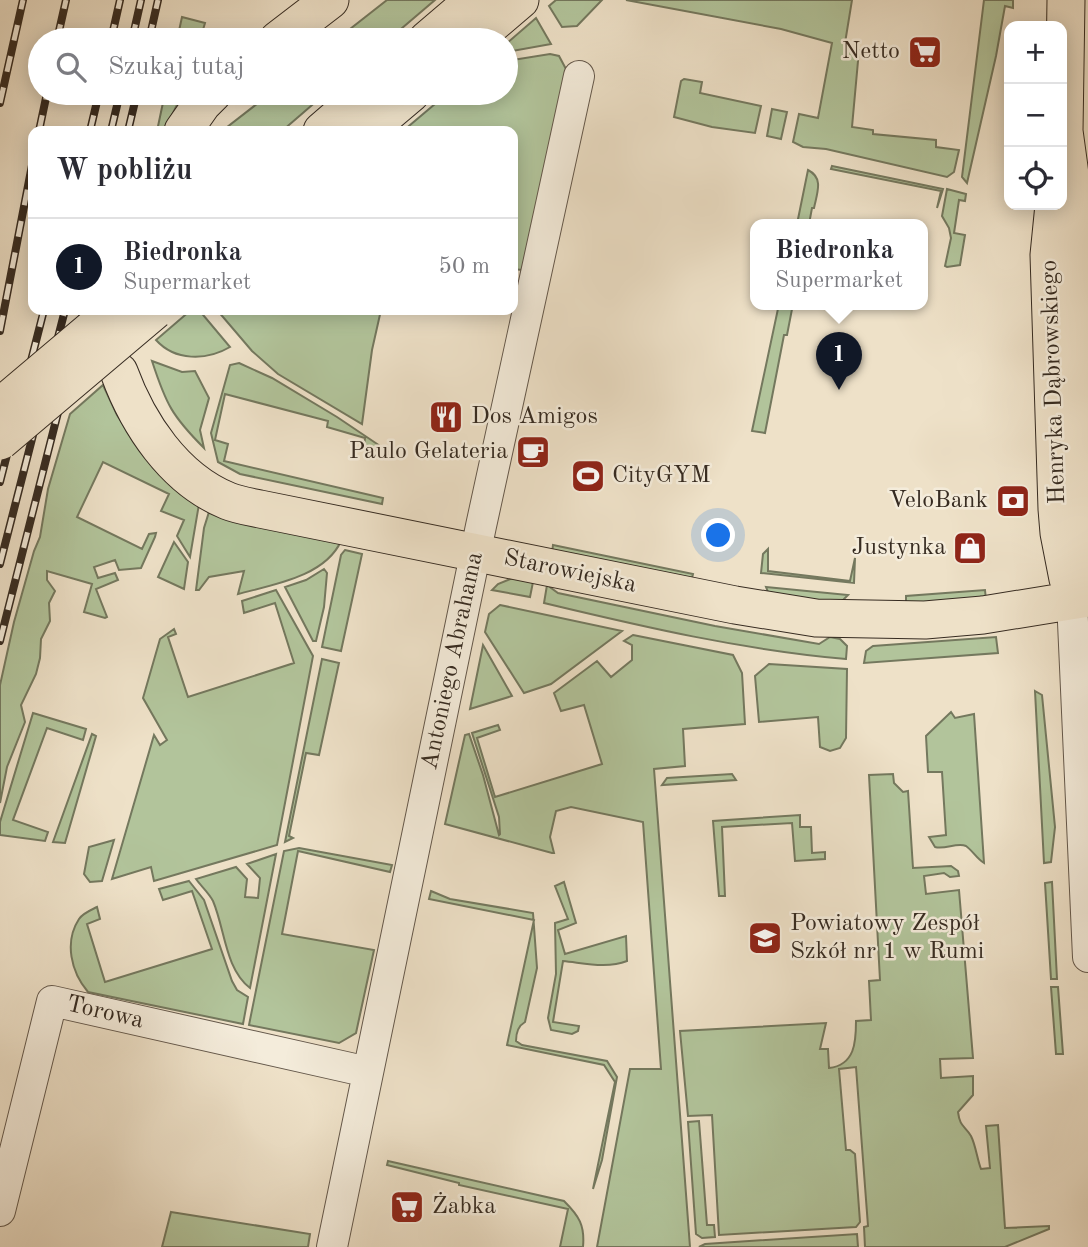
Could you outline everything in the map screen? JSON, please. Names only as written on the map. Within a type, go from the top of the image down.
[{"type":"main road","points":[[294,28],[330,0]]},
{"type":"main road","points":[[441,28],[474,0]]},
{"type":"main road","points":[[487,28],[520,0]]},
{"type":"main road","name":"Henryka Dąbrowskiego","points":[[1064,84],[1066,0]]},
{"type":"main road","points":[[187,126],[201,105]]},
{"type":"main road","points":[[328,126],[352,105]]},
{"type":"main road","points":[[372,126],[397,105]]},
{"type":"main road","name":"Henryka Dąbrowskiego","points":[[1064,147],[1078,222],[1081,272],[1085,532],[1080,599]]},
{"type":"main road","name":"Henryka Dąbrowskiego","points":[[1054,210],[1049,255],[1057,509],[1059,533],[1080,599]]},
{"type":"main road","points":[[0,407],[109,315]]},
{"type":"main road","points":[[0,442],[149,315]]},
{"type":"main road","name":"Starowiejska","points":[[119,372],[127,395],[143,425],[170,459],[193,481],[229,502],[331,525],[734,605],[816,618],[925,620],[983,615],[1080,599]]},
{"type":"street","name":"Antoniego Abrahama","points":[[332,1247],[476,552],[579,76]]},
{"type":"street","name":"Henryka Dąbrowskiego","points":[[1080,599],[1088,957]]},
{"type":"street","name":"Torowa","points":[[0,1211],[52,1001],[368,1072]]},
{"type":"green space","points":[[387,0],[435,0],[402,28],[351,28]]},
{"type":"green space","points":[[556,0],[602,0],[577,26],[562,27],[549,6]]},
{"type":"green space","points":[[626,0],[852,0],[845,43],[859,50],[852,127],[873,130],[873,134],[936,140],[936,147],[959,150],[954,172],[947,177],[826,149],[803,147],[793,142],[799,114],[818,118],[832,43],[781,29]]},
{"type":"green space","points":[[984,0],[1013,0],[1013,8],[1005,6],[967,183],[962,177]]},
{"type":"green space","points":[[182,17],[205,23],[204,28],[180,28]]},
{"type":"green space","points":[[536,18],[551,44],[518,50],[518,34]]},
{"type":"green space","points":[[550,54],[559,56],[567,71],[522,270],[518,270],[518,126],[409,126],[434,105],[518,105],[518,59]]},
{"type":"green space","points":[[684,79],[702,82],[700,93],[761,106],[755,133],[712,127],[674,117],[681,81]]},
{"type":"green space","points":[[162,105],[177,105],[166,126],[158,126]]},
{"type":"green space","points":[[256,105],[312,105],[288,126],[228,126]]},
{"type":"green space","points":[[772,109],[787,112],[781,139],[767,136]]},
{"type":"green space","points":[[832,166],[943,189],[937,208],[941,191],[831,169]]},
{"type":"green space","points":[[808,170],[818,182],[817,197],[810,219],[798,219]]},
{"type":"green space","points":[[947,189],[966,194],[965,201],[959,200],[954,233],[965,235],[960,265],[947,267],[945,266],[951,238],[942,216]]},
{"type":"green space","points":[[778,310],[792,310],[787,335],[784,335],[765,433],[752,431]]},
{"type":"green space","points":[[185,315],[203,315],[230,347],[211,355],[191,357],[172,352],[156,340]]},
{"type":"green space","points":[[221,315],[380,315],[372,350],[362,424],[278,374],[252,351]]},
{"type":"green space","points":[[152,361],[182,372],[195,371],[209,398],[200,430],[204,448],[171,409]]},
{"type":"green space","points":[[239,363],[272,378],[395,456],[364,447],[365,438],[327,427],[328,421],[225,394],[215,440],[228,444],[224,461],[383,498],[382,504],[240,474],[218,462],[211,433],[230,365]]},
{"type":"green space","points":[[103,385],[117,415],[144,456],[199,504],[190,557],[177,536],[184,520],[161,511],[169,494],[103,462],[77,517],[142,549],[149,534],[156,533],[155,537],[141,568],[119,570],[115,560],[94,567],[98,578],[115,573],[118,580],[96,589],[107,617],[105,618],[84,612],[92,584],[47,571],[47,580],[55,591],[49,603],[50,621],[41,639],[36,674],[21,705],[25,722],[7,767],[0,803],[0,685],[14,622],[40,537],[48,489],[70,414]]},
{"type":"green space","points":[[209,512],[341,541],[323,563],[296,578],[238,594],[244,571],[209,577],[199,590],[196,590],[204,528]]},
{"type":"green space","points":[[174,542],[188,562],[184,589],[158,577]]},
{"type":"green space","points":[[553,545],[693,574],[691,582],[552,553]]},
{"type":"green space","points":[[768,549],[768,571],[850,581],[855,558],[854,583],[761,573],[763,554]]},
{"type":"green space","points":[[345,550],[362,554],[341,651],[322,647],[341,555]]},
{"type":"green space","points":[[324,569],[327,573],[324,607],[316,641],[313,641],[285,587],[306,580]]},
{"type":"green space","points":[[513,578],[533,582],[530,597],[492,590],[498,584]]},
{"type":"green space","points":[[547,585],[558,593],[715,626],[819,644],[830,637],[840,639],[847,646],[846,659],[732,644],[544,603]]},
{"type":"green space","points":[[766,587],[848,595],[837,606],[768,592]]},
{"type":"green space","points":[[276,590],[313,656],[277,845],[154,881],[151,867],[112,879],[154,735],[160,745],[167,740],[143,698],[160,639],[174,629],[176,634],[168,637],[188,697],[294,663],[275,603],[244,613],[242,601]]},
{"type":"green space","points":[[985,590],[986,600],[906,607],[906,596]]},
{"type":"green space","points":[[500,605],[622,631],[551,684],[524,693],[485,632],[489,614]]},
{"type":"green space","points":[[633,635],[733,655],[742,673],[745,724],[683,729],[685,766],[654,769],[690,1247],[597,1247],[630,1069],[661,1069],[643,822],[571,807],[556,811],[550,837],[554,853],[445,824],[465,735],[469,734],[483,775],[499,835],[499,817],[472,733],[498,725],[500,730],[477,738],[495,797],[602,764],[584,705],[561,711],[554,693],[597,661],[611,677],[632,660],[632,645],[624,641]]},
{"type":"green space","points":[[996,637],[998,653],[864,663],[866,651],[873,646]]},
{"type":"green space","points":[[483,645],[512,696],[470,709]]},
{"type":"green space","points":[[322,659],[339,663],[319,755],[306,753],[289,836],[293,838],[285,842]]},
{"type":"green space","points":[[769,664],[847,669],[846,738],[840,748],[830,751],[820,747],[818,717],[759,722],[755,676]]},
{"type":"green space","points":[[1035,691],[1042,695],[1055,827],[1051,862],[1044,863]]},
{"type":"green space","points":[[951,712],[955,718],[974,714],[984,863],[966,846],[935,847],[929,837],[946,835],[942,772],[928,772],[926,736]]},
{"type":"green space","points":[[33,713],[86,729],[83,740],[47,728],[13,820],[48,832],[45,841],[0,835],[0,822]]},
{"type":"green space","points":[[92,734],[96,736],[65,843],[53,842]]},
{"type":"green space","points":[[732,774],[736,780],[662,785],[667,778]]},
{"type":"green space","points":[[893,774],[894,783],[903,792],[908,791],[913,868],[951,866],[958,871],[959,876],[950,877],[944,873],[924,876],[926,894],[959,890],[973,1058],[940,1059],[941,1078],[973,1076],[973,1095],[958,1112],[961,1123],[973,1140],[981,1169],[990,1168],[986,1126],[998,1125],[1005,1228],[1049,1226],[1049,1229],[1005,1247],[865,1247],[864,1227],[868,1226],[856,1067],[839,1069],[846,1150],[855,1154],[860,1222],[856,1227],[719,1235],[712,1115],[688,1116],[680,1031],[826,1023],[820,1049],[828,1049],[829,1068],[838,1066],[849,1057],[854,1044],[856,1021],[871,1020],[869,981],[880,980],[869,775]]},
{"type":"green space","points":[[800,815],[800,827],[811,827],[812,853],[825,852],[825,859],[795,861],[792,823],[722,827],[725,896],[719,896],[713,821]]},
{"type":"green space","points":[[114,840],[102,881],[90,882],[84,874],[89,847]]},
{"type":"green space","points":[[299,848],[392,865],[390,872],[298,851],[282,934],[374,950],[356,1033],[339,1043],[249,1025],[284,851]]},
{"type":"green space","points":[[276,854],[250,988],[230,960],[213,901],[196,879],[236,867],[247,879],[245,897],[258,898],[260,878],[247,864]]},
{"type":"green space","points":[[189,881],[204,900],[232,981],[237,990],[248,997],[243,1024],[88,992],[77,975],[71,947],[74,928],[83,915],[97,907],[100,919],[87,924],[105,982],[212,949],[192,891],[163,900],[159,889]]},
{"type":"green space","points":[[564,882],[576,923],[558,930],[565,954],[626,936],[627,961],[603,965],[563,961],[553,1022],[579,1026],[578,1031],[572,1034],[551,1030],[548,1018],[556,974],[555,923],[568,919],[555,886]]},
{"type":"green space","points":[[1052,882],[1057,979],[1051,979],[1045,883]]},
{"type":"green space","points":[[431,891],[450,899],[533,913],[534,920],[429,899]]},
{"type":"green space","points":[[534,922],[537,968],[525,1022],[518,1030],[516,1041],[522,1045],[607,1061],[617,1077],[602,1160],[593,1189],[615,1082],[604,1065],[507,1045]]},
{"type":"green space","points":[[1051,987],[1058,987],[1063,1054],[1056,1054]]},
{"type":"green space","points":[[699,1121],[707,1225],[714,1225],[715,1237],[702,1238],[696,1234],[688,1122]]},
{"type":"green space","points":[[388,1161],[564,1201],[580,1221],[583,1247],[560,1247],[568,1209],[459,1185],[387,1165]]},
{"type":"green space","points":[[171,1212],[310,1234],[308,1247],[162,1247]]},
{"type":"green space","points":[[857,1234],[858,1247],[699,1247],[705,1244]]},
{"type":"railway","points":[[0,103],[23,0]]},
{"type":"railway","points":[[60,28],[66,0]]},
{"type":"railway","points":[[114,28],[120,0]]},
{"type":"railway","points":[[135,28],[141,0]]},
{"type":"railway","points":[[152,28],[158,0]]},
{"type":"railway","points":[[40,126],[44,105]]},
{"type":"railway","points":[[91,126],[96,105]]},
{"type":"railway","points":[[112,126],[117,105]]},
{"type":"railway","points":[[129,126],[134,105]]},
{"type":"railway","points":[[0,331],[28,186]]},
{"type":"railway","points":[[0,482],[43,315]]},
{"type":"railway","points":[[0,564],[64,315]]},
{"type":"railway","points":[[0,641],[83,315]]},
{"type":"place","name":"Netto","points":[[925,52]]},
{"type":"place","name":"Biedronka","points":[[839,390]]},
{"type":"place","name":"Dos Amigos","points":[[446,417]]},
{"type":"place","name":"Paulo Gelateria","points":[[533,452]]},
{"type":"place","name":"CityGYM","points":[[588,476]]},
{"type":"place","name":"VeloBank","points":[[1013,501]]},
{"type":"place","name":"Justynka","points":[[970,548]]},
{"type":"place","name":"Powiatowy Zespół Szkół nr 1 w Rumi","points":[[765,938]]},
{"type":"place","name":"Żabka","points":[[407,1207]]}]
